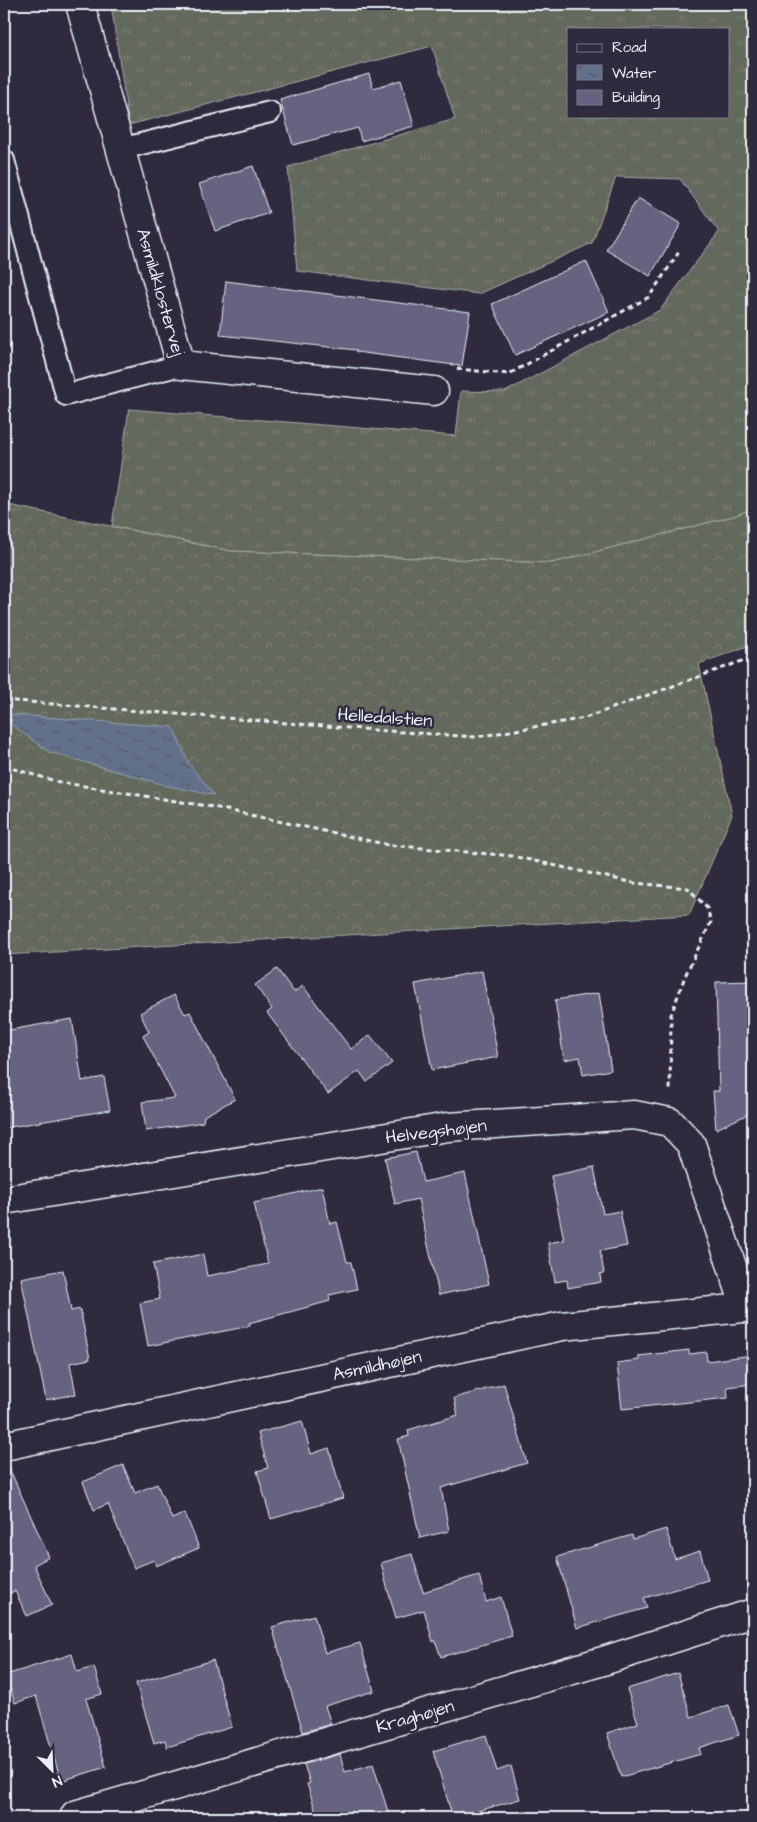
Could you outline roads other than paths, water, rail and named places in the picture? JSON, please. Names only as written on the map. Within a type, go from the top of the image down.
[{"type":"street","name":"Asmildklostervej","points":[[80,4],[181,365],[434,391]]},
{"type":"street","name":"Helvegshøjen","points":[[4,1200],[448,1127],[634,1115],[670,1122],[691,1144],[749,1307]]},
{"type":"street","name":"Asmildhøjen","points":[[4,1446],[562,1326],[749,1307]]},
{"type":"street","name":"Kraghøjen","points":[[75,1815],[594,1664],[753,1613]]},
{"type":"lane","points":[[121,149],[270,112]]},
{"type":"lane","points":[[4,160],[66,395],[181,365]]},
{"type":"water","points":[[4,714],[173,727],[189,764],[214,795],[168,786],[49,752],[4,719]]}]
